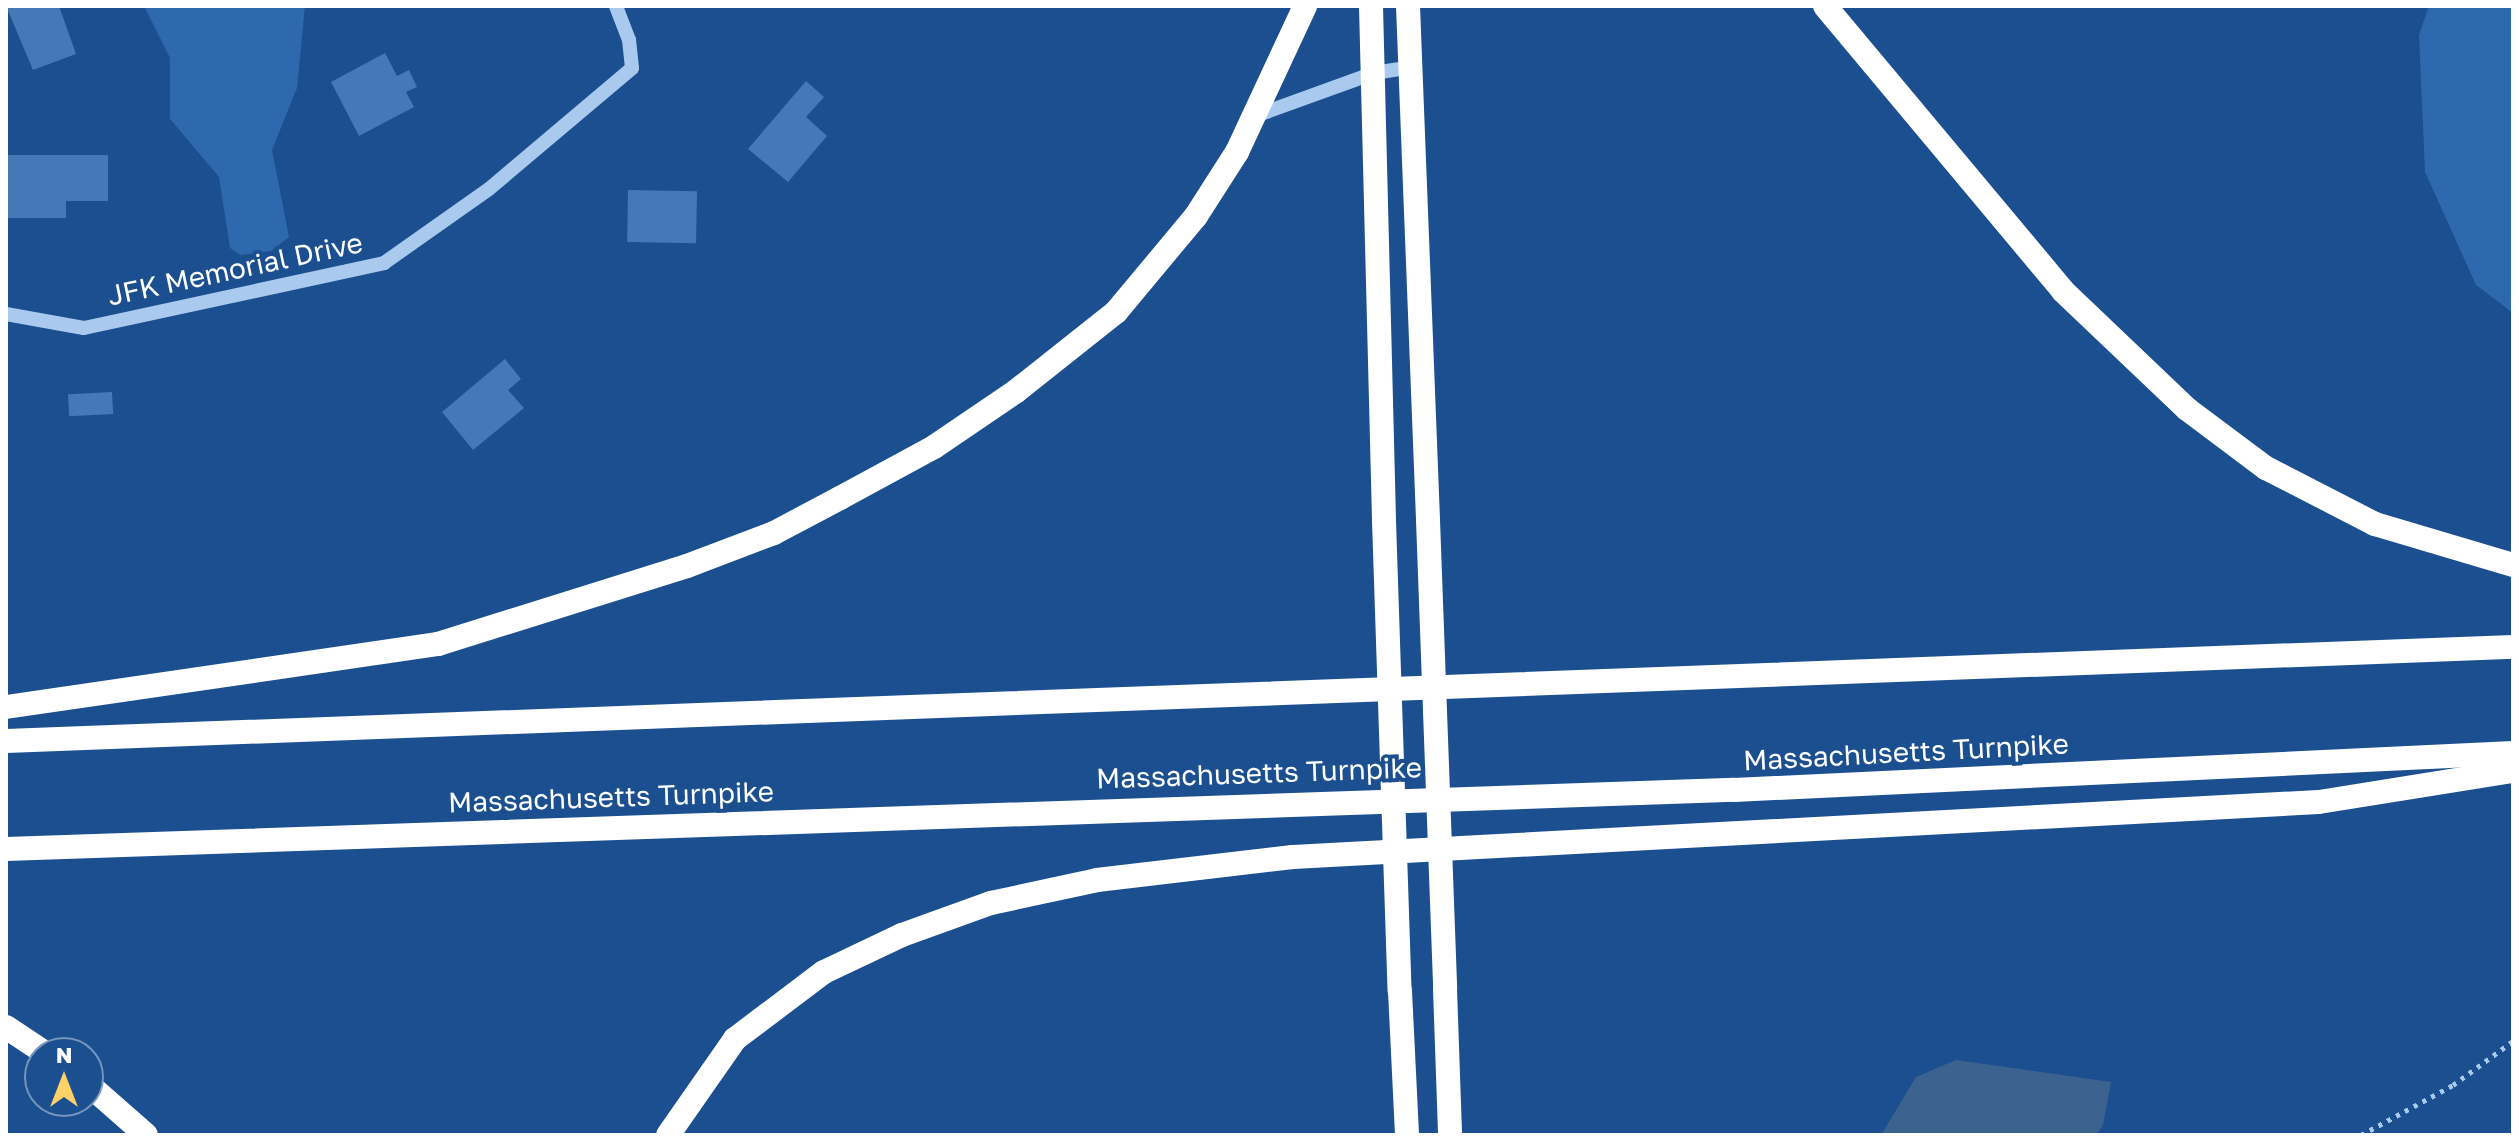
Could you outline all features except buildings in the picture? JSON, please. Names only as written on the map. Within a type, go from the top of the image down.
[{"type":"highway","points":[[6,707],[438,644],[587,601],[774,533],[934,447],[1078,347],[1116,312],[1196,216],[1258,115],[1305,6]]},
{"type":"highway","points":[[1371,6],[1384,521],[1407,1135]]},
{"type":"highway","points":[[1408,6],[1450,1135]]},
{"type":"highway","points":[[1825,6],[2063,291],[2187,409],[2266,468],[2375,524],[2513,565]]},
{"type":"highway","points":[[6,741],[2513,647]]},
{"type":"highway","name":"Massachusetts Turnpike","points":[[6,849],[1734,790],[2513,753]]},
{"type":"highway","points":[[668,1135],[735,1039],[824,972],[902,935],[991,903],[1097,880],[1293,857],[2319,802],[2513,771]]},
{"type":"highway","points":[[6,1027],[24,1039]]},
{"type":"highway","points":[[104,1098],[146,1135]]},
{"type":"street","name":"JFK Memorial Drive","points":[[6,314],[84,328],[384,263],[489,189],[632,68],[629,40],[616,6]]},
{"type":"street","points":[[1258,115],[1374,73],[1411,67]]},
{"type":"path","points":[[2361,1135],[2453,1085],[2513,1041]]},
{"type":"shaded area","points":[[144,6],[305,6],[297,88],[272,150],[289,237],[271,251],[241,255],[230,248],[219,177],[170,119],[170,58]]},
{"type":"shaded area","points":[[2429,6],[2513,6],[2513,313],[2476,285],[2425,172],[2419,35]]},
{"type":"shaded area","points":[[1956,1060],[2111,1082],[2103,1125],[2096,1135],[1881,1135],[1916,1077]]}]
